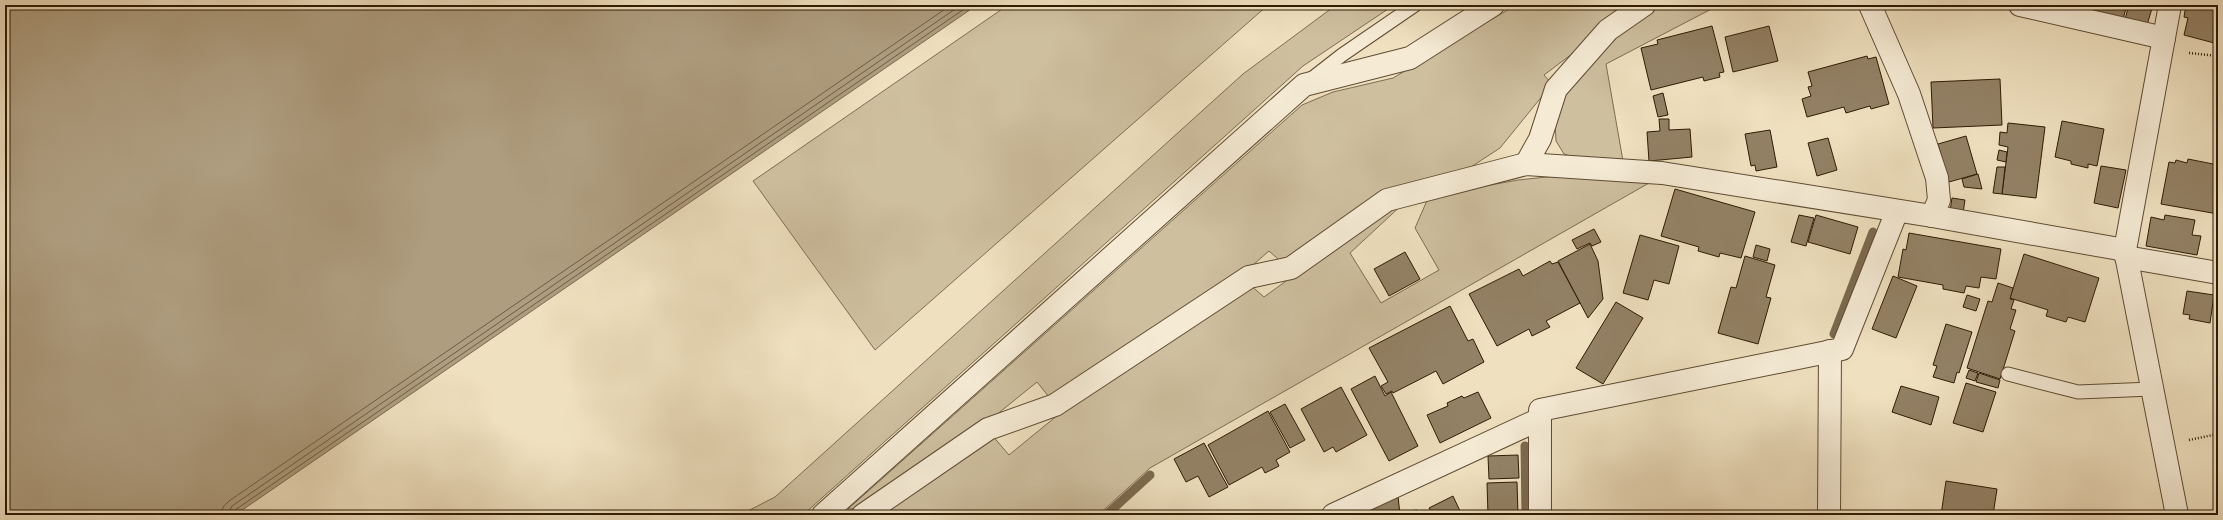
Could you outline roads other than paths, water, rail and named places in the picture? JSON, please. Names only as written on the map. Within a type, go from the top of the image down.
[{"type":"street","points":[[823,515],[1304,84],[1410,58],[1493,5]]},
{"type":"street","points":[[1526,164],[1540,139],[1556,90],[1608,30],[1644,5]]},
{"type":"street","points":[[1870,5],[1910,94],[1937,178],[1939,200],[1932,216]]},
{"type":"street","points":[[2020,5],[2164,38]]},
{"type":"street","points":[[2170,5],[2126,254],[2177,515]]},
{"type":"street","points":[[863,515],[988,429],[1055,405],[1249,277],[1291,268],[1387,200],[1526,164],[1662,173],[1932,216],[2218,273]]},
{"type":"street","points":[[1540,515],[1540,410],[1842,349],[1897,211]]},
{"type":"street","points":[[1829,515],[1830,351]]},
{"type":"street","points":[[1333,515],[1540,419]]},
{"type":"lane","points":[[1304,84],[1342,55],[1415,5]]},
{"type":"lane","points":[[2008,374],[2078,392],[2152,389]]},
{"type":"water","points":[[5,5],[977,5],[235,515],[5,515]]},
{"type":"waterway","points":[[1834,334],[1873,232]]},
{"type":"waterway","points":[[1525,446],[1526,515]]},
{"type":"waterway","points":[[1106,515],[1150,475]]}]
